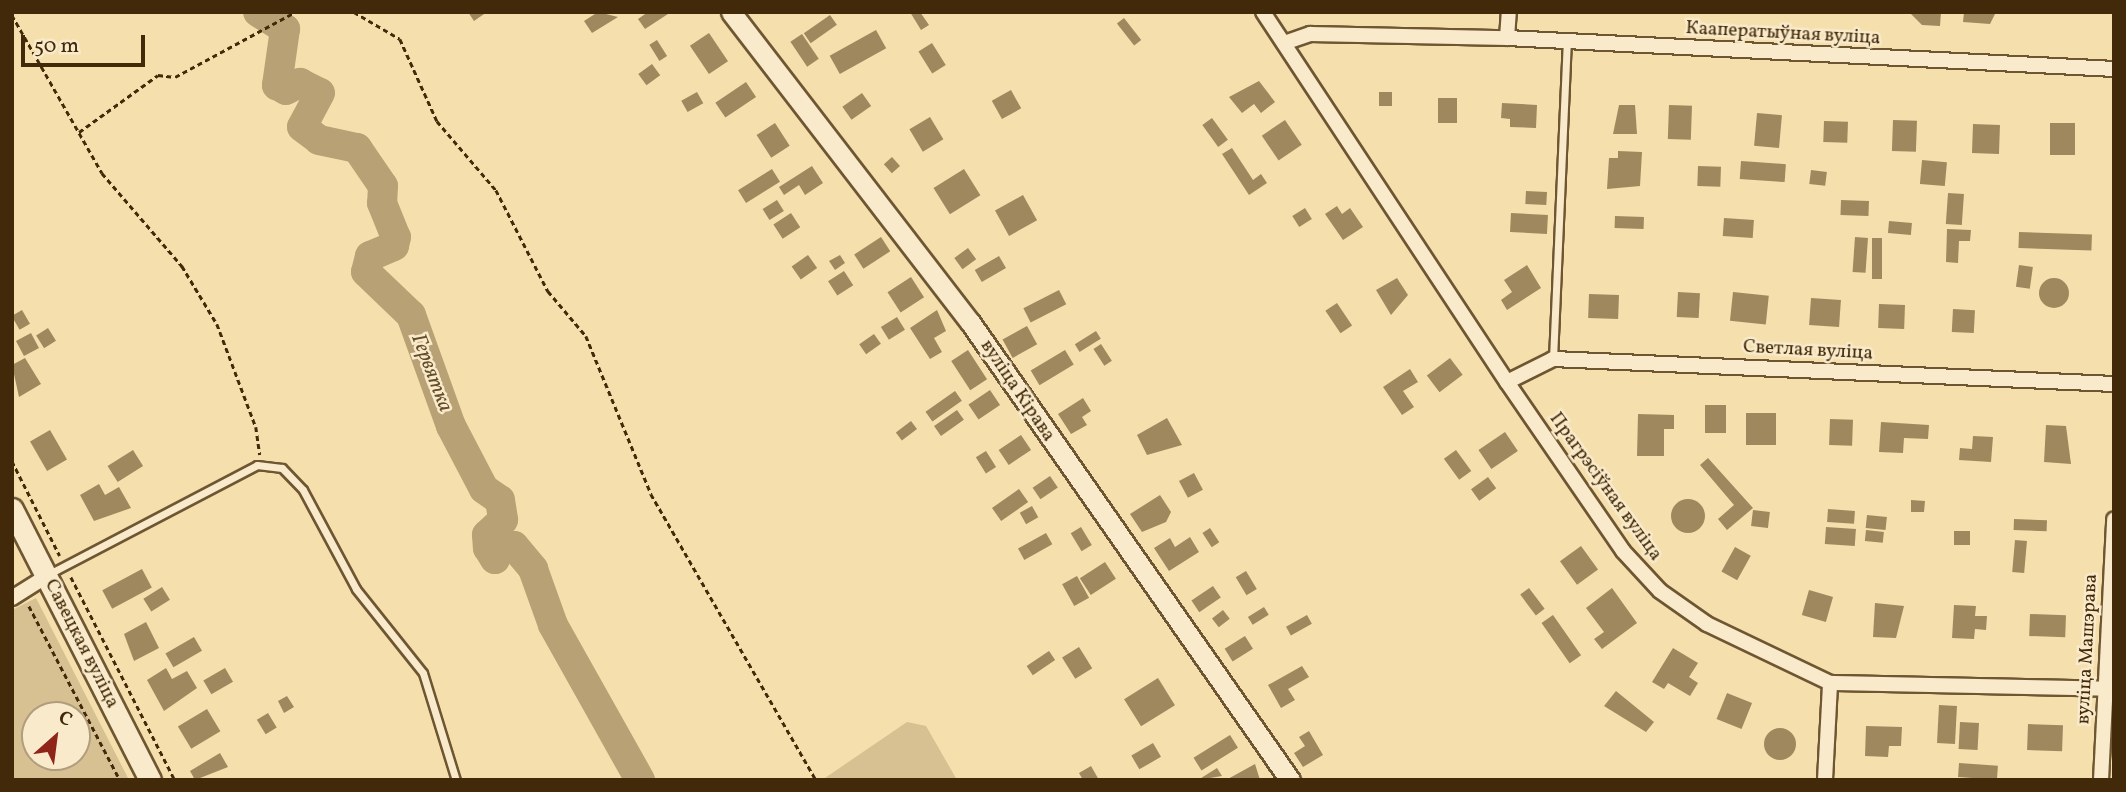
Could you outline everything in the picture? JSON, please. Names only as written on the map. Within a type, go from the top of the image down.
[{"type":"main road","name":"Савецкая вуліца","points":[[12,509],[56,571],[150,780]]},
{"type":"street","name":"вуліца Кірава","points":[[730,12],[970,322],[1290,780]]},
{"type":"street","name":"Прагрэсіўная вуліца","points":[[1264,12],[1507,382],[1623,551],[1660,591],[1751,647],[1830,683],[2109,689]]},
{"type":"street","points":[[1507,38],[1509,12]]},
{"type":"street","name":"Кааператыўная вуліца","points":[[1284,43],[1310,34],[1507,38],[1567,44],[2114,69]]},
{"type":"street","name":"Светлая вуліца","points":[[1507,382],[1553,359],[2114,384]]},
{"type":"street","name":"вуліца Машэрава","points":[[2101,780],[2109,689],[2114,519]]},
{"type":"street","points":[[18,596],[56,571]]},
{"type":"street","points":[[1825,780],[1830,683]]},
{"type":"lane","points":[[1553,359],[1567,44]]},
{"type":"lane","points":[[56,571],[257,465],[273,464],[292,475],[356,589],[406,647],[434,703],[456,780]]},
{"type":"path","points":[[79,132],[158,75],[175,76],[289,19],[295,12]]},
{"type":"path","points":[[354,12],[400,39],[437,121],[496,190],[548,291],[586,336],[651,494],[816,780]]},
{"type":"path","points":[[12,15],[102,173],[182,266],[217,324],[256,427],[257,465]]},
{"type":"path","points":[[12,461],[56,571],[175,780]]},
{"type":"path","points":[[18,596],[120,780]]},
{"type":"shaded area","points":[[36,598],[89,701],[21,701],[21,771],[91,771],[91,706],[129,780],[12,780],[12,610]]},
{"type":"shaded area","points":[[907,722],[926,726],[957,780],[822,780]]},
{"type":"building","points":[[468,12],[487,12],[474,21]]},
{"type":"building","points":[[598,12],[618,17],[592,33],[584,21]]},
{"type":"building","points":[[648,12],[671,12],[645,29],[638,19]]},
{"type":"building","points":[[910,12],[920,12],[929,25],[921,30]]},
{"type":"building","points":[[1909,12],[1941,12],[1940,26],[1922,25]]},
{"type":"building","points":[[1964,12],[1996,12],[1990,24],[1963,22]]},
{"type":"building","points":[[830,15],[837,25],[811,43],[804,33]]},
{"type":"building","points":[[1124,18],[1141,40],[1134,46],[1117,24]]},
{"type":"building","points":[[876,30],[886,48],[840,74],[830,56]]},
{"type":"building","points":[[709,33],[728,61],[709,74],[690,46]]},
{"type":"building","points":[[802,34],[819,59],[807,67],[790,42]]},
{"type":"building","points":[[657,40],[667,56],[659,61],[649,45]]},
{"type":"building","points":[[932,43],[946,65],[932,74],[918,51]]},
{"type":"building","points":[[652,64],[660,75],[646,85],[638,74]]},
{"type":"building","points":[[1259,81],[1275,102],[1261,113],[1254,104],[1242,113],[1229,97]]},
{"type":"building","points":[[746,82],[756,97],[725,118],[715,103]]},
{"type":"building","points":[[1011,90],[1021,108],[1002,119],[992,101]]},
{"type":"building","points":[[697,92],[703,103],[688,112],[681,101]]},
{"type":"building","points":[[1379,92],[1392,92],[1392,106],[1379,106]]},
{"type":"building","points":[[862,93],[871,106],[852,120],[842,107]]},
{"type":"building","points":[[1438,98],[1457,98],[1457,123],[1438,123]]},
{"type":"building","points":[[1502,103],[1537,105],[1536,128],[1510,127],[1510,119],[1501,118]]},
{"type":"building","points":[[1619,105],[1635,105],[1637,134],[1613,134]]},
{"type":"building","points":[[1669,105],[1692,106],[1691,140],[1668,139]]},
{"type":"building","points":[[1757,113],[1782,115],[1779,148],[1754,146]]},
{"type":"building","points":[[930,117],[943,139],[923,152],[909,129]]},
{"type":"building","points":[[1212,118],[1228,140],[1218,147],[1202,125]]},
{"type":"building","points":[[1285,120],[1302,145],[1279,161],[1262,136]]},
{"type":"building","points":[[1893,120],[1917,121],[1916,152],[1892,151]]},
{"type":"building","points":[[1824,121],[1848,122],[1847,143],[1823,142]]},
{"type":"building","points":[[775,123],[790,146],[771,158],[757,135]]},
{"type":"building","points":[[2050,123],[2075,123],[2075,155],[2050,155]]},
{"type":"building","points":[[1973,124],[2000,125],[1999,154],[1972,153]]},
{"type":"building","points":[[1232,148],[1253,180],[1261,174],[1267,183],[1249,195],[1222,154]]},
{"type":"building","points":[[1618,151],[1642,152],[1640,186],[1607,189],[1609,158],[1618,158]]},
{"type":"building","points":[[892,157],[900,166],[892,173],[884,164]]},
{"type":"building","points":[[1922,160],[1947,162],[1945,186],[1920,184]]},
{"type":"building","points":[[1741,161],[1786,164],[1785,182],[1740,179]]},
{"type":"building","points":[[812,166],[823,183],[805,195],[799,185],[784,195],[779,187]]},
{"type":"building","points":[[1698,166],[1721,167],[1720,187],[1697,186]]},
{"type":"building","points":[[772,169],[780,182],[746,203],[738,190]]},
{"type":"building","points":[[964,169],[980,195],[950,214],[933,188]]},
{"type":"building","points":[[1811,170],[1827,172],[1825,186],[1809,184]]},
{"type":"building","points":[[1526,191],[1547,192],[1546,205],[1525,204]]},
{"type":"building","points":[[1948,193],[1964,194],[1962,225],[1946,224]]},
{"type":"building","points":[[1023,195],[1037,220],[1009,236],[995,211]]},
{"type":"building","points":[[777,200],[784,211],[769,220],[763,209]]},
{"type":"building","points":[[1841,200],[1869,201],[1868,216],[1840,215]]},
{"type":"building","points":[[1337,206],[1342,214],[1350,208],[1363,227],[1343,240],[1325,214]]},
{"type":"building","points":[[1305,208],[1312,219],[1299,227],[1292,216]]},
{"type":"building","points":[[791,213],[800,227],[783,239],[773,224]]},
{"type":"building","points":[[1511,213],[1548,215],[1547,234],[1510,232]]},
{"type":"building","points":[[1615,216],[1644,217],[1644,229],[1615,228]]},
{"type":"building","points":[[1724,218],[1754,220],[1753,238],[1723,236]]},
{"type":"building","points":[[1889,221],[1912,223],[1911,235],[1888,233]]},
{"type":"building","points":[[1947,229],[1971,230],[1970,241],[1959,241],[1958,263],[1946,262]]},
{"type":"building","points":[[2019,232],[2092,235],[2091,251],[2018,248]]},
{"type":"building","points":[[881,237],[890,251],[863,269],[854,254]]},
{"type":"building","points":[[1855,237],[1868,238],[1866,273],[1853,272]]},
{"type":"building","points":[[1872,238],[1882,238],[1882,279],[1872,279]]},
{"type":"building","points":[[968,248],[976,259],[962,269],[954,258]]},
{"type":"building","points":[[808,255],[817,268],[801,280],[792,266]]},
{"type":"building","points":[[840,255],[845,263],[835,270],[829,261]]},
{"type":"building","points":[[999,256],[1006,268],[982,282],[975,270]]},
{"type":"building","points":[[1527,265],[1541,288],[1507,310],[1501,300],[1512,292],[1504,280]]},
{"type":"building","points":[[2019,265],[2033,267],[2030,289],[2016,287]]},
{"type":"building","points":[[844,271],[853,285],[837,296],[828,281]]},
{"type":"building","points":[[911,277],[924,297],[901,312],[888,292]]},
{"type":"building","points":[[1397,278],[1408,295],[1391,315],[1376,290]]},
{"type":"building","points":[[2054,278],[2065,282],[2069,293],[2065,304],[2054,308],[2043,304],[2039,293],[2043,282]]},
{"type":"building","points":[[1059,290],[1066,304],[1031,322],[1023,308]]},
{"type":"building","points":[[1678,292],[1700,293],[1699,318],[1677,317]]},
{"type":"building","points":[[1733,292],[1769,296],[1766,325],[1730,321]]},
{"type":"building","points":[[1589,294],[1619,295],[1618,319],[1588,318]]},
{"type":"building","points":[[1811,298],[1841,300],[1839,327],[1809,325]]},
{"type":"building","points":[[1337,303],[1352,325],[1340,333],[1325,311]]},
{"type":"building","points":[[1879,304],[1905,305],[1904,329],[1878,328]]},
{"type":"building","points":[[1953,309],[1975,310],[1974,333],[1952,332]]},
{"type":"building","points":[[22,310],[30,324],[20,330],[12,316]]},
{"type":"building","points":[[937,310],[946,331],[934,338],[942,352],[930,359],[910,328]]},
{"type":"building","points":[[897,317],[905,330],[889,340],[881,327]]},
{"type":"building","points":[[1027,326],[1037,344],[1013,358],[1003,340]]},
{"type":"building","points":[[48,328],[56,341],[44,348],[36,335]]},
{"type":"building","points":[[1096,331],[1101,339],[1080,352],[1075,344]]},
{"type":"building","points":[[31,333],[39,348],[24,356],[16,341]]},
{"type":"building","points":[[874,334],[881,344],[866,354],[859,344]]},
{"type":"building","points":[[1101,344],[1112,361],[1104,366],[1093,349]]},
{"type":"building","points":[[968,350],[987,379],[970,390],[951,361]]},
{"type":"building","points":[[1065,350],[1074,365],[1039,385],[1031,371]]},
{"type":"building","points":[[25,358],[41,384],[19,397],[12,365]]},
{"type":"building","points":[[1450,358],[1463,375],[1439,392],[1427,375]]},
{"type":"building","points":[[1410,369],[1418,382],[1403,391],[1414,407],[1402,415],[1383,387]]},
{"type":"building","points":[[990,390],[1000,405],[979,419],[968,405]]},
{"type":"building","points":[[955,391],[962,401],[932,421],[926,412]]},
{"type":"building","points":[[1083,398],[1091,411],[1082,417],[1087,425],[1071,434],[1058,414]]},
{"type":"building","points":[[1705,405],[1726,405],[1726,433],[1705,433]]},
{"type":"building","points":[[957,410],[964,420],[941,436],[934,426]]},
{"type":"building","points":[[1746,413],[1776,413],[1776,445],[1746,445]]},
{"type":"building","points":[[1638,414],[1674,415],[1674,429],[1664,429],[1664,456],[1637,456]]},
{"type":"building","points":[[1167,418],[1182,445],[1147,455],[1137,435]]},
{"type":"building","points":[[1830,419],[1853,420],[1852,446],[1829,445]]},
{"type":"building","points":[[911,421],[917,429],[902,440],[896,432]]},
{"type":"building","points":[[1881,422],[1929,425],[1928,439],[1904,438],[1903,453],[1879,452]]},
{"type":"building","points":[[2046,425],[2066,426],[2071,464],[2044,462]]},
{"type":"building","points":[[50,430],[67,459],[47,471],[30,442]]},
{"type":"building","points":[[1505,432],[1518,451],[1491,469],[1478,450]]},
{"type":"building","points":[[1021,435],[1031,450],[1009,465],[999,450]]},
{"type":"building","points":[[1973,436],[1993,437],[1991,462],[1959,460],[1960,448],[1972,449]]},
{"type":"building","points":[[133,450],[143,466],[118,482],[108,466]]},
{"type":"building","points":[[1456,450],[1471,471],[1459,480],[1444,459]]},
{"type":"building","points":[[986,451],[996,467],[986,473],[976,457]]},
{"type":"building","points":[[1708,458],[1753,508],[1727,530],[1718,519],[1734,505],[1700,465]]},
{"type":"building","points":[[1194,473],[1203,490],[1188,498],[1179,481]]},
{"type":"building","points":[[1050,476],[1058,488],[1040,499],[1033,488]]},
{"type":"building","points":[[1488,477],[1496,488],[1479,501],[1471,489]]},
{"type":"building","points":[[99,484],[105,495],[119,487],[131,508],[94,521],[80,495]]},
{"type":"building","points":[[1019,489],[1028,502],[1001,521],[992,508]]},
{"type":"building","points":[[1160,495],[1171,512],[1166,522],[1142,532],[1130,514]]},
{"type":"building","points":[[1688,499],[1700,504],[1705,516],[1700,528],[1688,533],[1676,528],[1671,516],[1676,504]]},
{"type":"building","points":[[1911,500],[1925,501],[1924,512],[1911,512]]},
{"type":"building","points":[[1032,506],[1038,517],[1026,524],[1020,513]]},
{"type":"building","points":[[1828,509],[1855,511],[1854,524],[1827,522]]},
{"type":"building","points":[[1753,510],[1770,512],[1768,528],[1751,526]]},
{"type":"building","points":[[1867,515],[1887,517],[1886,530],[1866,528]]},
{"type":"building","points":[[2014,519],[2047,520],[2047,531],[2014,530]]},
{"type":"building","points":[[1081,527],[1092,545],[1082,551],[1071,533]]},
{"type":"building","points":[[1826,527],[1856,529],[1855,546],[1825,544]]},
{"type":"building","points":[[1210,528],[1219,542],[1212,547],[1202,533]]},
{"type":"building","points":[[1866,530],[1884,532],[1883,543],[1865,541]]},
{"type":"building","points":[[1954,531],[1970,531],[1970,545],[1954,545]]},
{"type":"building","points":[[1046,533],[1052,544],[1024,560],[1018,549]]},
{"type":"building","points":[[1190,537],[1199,552],[1169,571],[1154,548],[1170,538],[1175,547]]},
{"type":"building","points":[[2015,540],[2027,541],[2024,573],[2012,572]]},
{"type":"building","points":[[1581,546],[1598,569],[1577,585],[1560,561]]},
{"type":"building","points":[[1735,547],[1751,556],[1737,580],[1721,571]]},
{"type":"building","points":[[1105,562],[1116,579],[1091,595],[1080,578]]},
{"type":"building","points":[[142,569],[152,588],[112,609],[102,590]]},
{"type":"building","points":[[1246,571],[1257,589],[1247,595],[1236,577]]},
{"type":"building","points":[[1077,576],[1089,598],[1074,606],[1062,584]]},
{"type":"building","points":[[1213,586],[1221,598],[1199,612],[1191,601]]},
{"type":"building","points":[[162,587],[170,600],[151,611],[143,599]]},
{"type":"building","points":[[1529,588],[1545,609],[1536,615],[1520,595]]},
{"type":"building","points":[[1612,588],[1637,623],[1602,649],[1594,639],[1604,632],[1586,608]]},
{"type":"building","points":[[1809,590],[1833,597],[1826,622],[1802,615]]},
{"type":"building","points":[[1875,603],[1904,606],[1896,638],[1873,637]]},
{"type":"building","points":[[1954,605],[1976,606],[1975,616],[1987,616],[1986,630],[1975,629],[1974,639],[1952,638]]},
{"type":"building","points":[[1264,607],[1269,615],[1253,625],[1248,617]]},
{"type":"building","points":[[1223,610],[1230,619],[1219,627],[1212,619]]},
{"type":"building","points":[[2030,614],[2066,615],[2065,637],[2029,636]]},
{"type":"building","points":[[1307,615],[1312,624],[1291,635],[1286,627]]},
{"type":"building","points":[[1553,615],[1581,655],[1570,663],[1542,623]]},
{"type":"building","points":[[146,622],[159,648],[134,661],[124,634]]},
{"type":"building","points":[[1245,636],[1253,649],[1233,661],[1225,649]]},
{"type":"building","points":[[194,637],[202,651],[173,667],[165,654]]},
{"type":"building","points":[[1079,647],[1092,668],[1075,679],[1062,658]]},
{"type":"building","points":[[1673,648],[1698,663],[1689,677],[1698,683],[1690,696],[1668,683],[1664,689],[1652,682]]},
{"type":"building","points":[[1049,651],[1055,660],[1033,675],[1027,666]]},
{"type":"building","points":[[1302,666],[1309,677],[1288,689],[1295,700],[1281,708],[1268,685]]},
{"type":"building","points":[[166,668],[172,679],[187,671],[197,688],[164,711],[147,680]]},
{"type":"building","points":[[225,668],[233,682],[211,694],[203,680]]},
{"type":"building","points":[[1158,678],[1175,705],[1141,726],[1124,699]]},
{"type":"building","points":[[1616,691],[1654,722],[1646,732],[1604,706]]},
{"type":"building","points":[[1727,693],[1752,703],[1742,729],[1717,719]]},
{"type":"building","points":[[287,696],[294,707],[284,713],[278,701]]},
{"type":"building","points":[[1939,705],[1957,706],[1955,744],[1937,743]]},
{"type":"building","points":[[207,709],[220,731],[191,749],[178,727]]},
{"type":"building","points":[[268,713],[277,728],[266,734],[257,720]]},
{"type":"building","points":[[1960,722],[1979,723],[1978,750],[1959,749]]},
{"type":"building","points":[[2028,724],[2063,725],[2062,751],[2027,750]]},
{"type":"building","points":[[1866,726],[1902,727],[1901,746],[1889,746],[1888,757],[1865,756]]},
{"type":"building","points":[[1780,728],[1791,733],[1796,744],[1791,755],[1780,760],[1769,755],[1764,744],[1769,733]]},
{"type":"building","points":[[1309,731],[1323,755],[1303,767],[1294,753],[1305,746],[1299,737]]},
{"type":"building","points":[[1230,735],[1238,748],[1201,771],[1194,758]]},
{"type":"building","points":[[1153,743],[1161,757],[1139,769],[1131,756]]},
{"type":"building","points":[[220,753],[228,767],[195,780],[190,771]]},
{"type":"building","points":[[1959,763],[1998,766],[1997,780],[1958,777]]},
{"type":"building","points":[[1255,764],[1260,780],[1226,780]]},
{"type":"building","points":[[1091,766],[1099,780],[1083,780],[1079,773]]},
{"type":"building","points":[[1217,768],[1222,776],[1198,780]]},
{"type":"waterway","name":"Гервятка","points":[[258,12],[285,29],[277,85],[286,90],[300,83],[320,93],[302,127],[319,140],[357,148],[383,186],[382,203],[396,237],[394,246],[370,256],[366,272],[411,315],[451,426],[484,489],[500,500],[503,520],[487,535],[488,548],[495,559],[500,547],[514,546],[533,569],[553,625],[640,780]]}]
